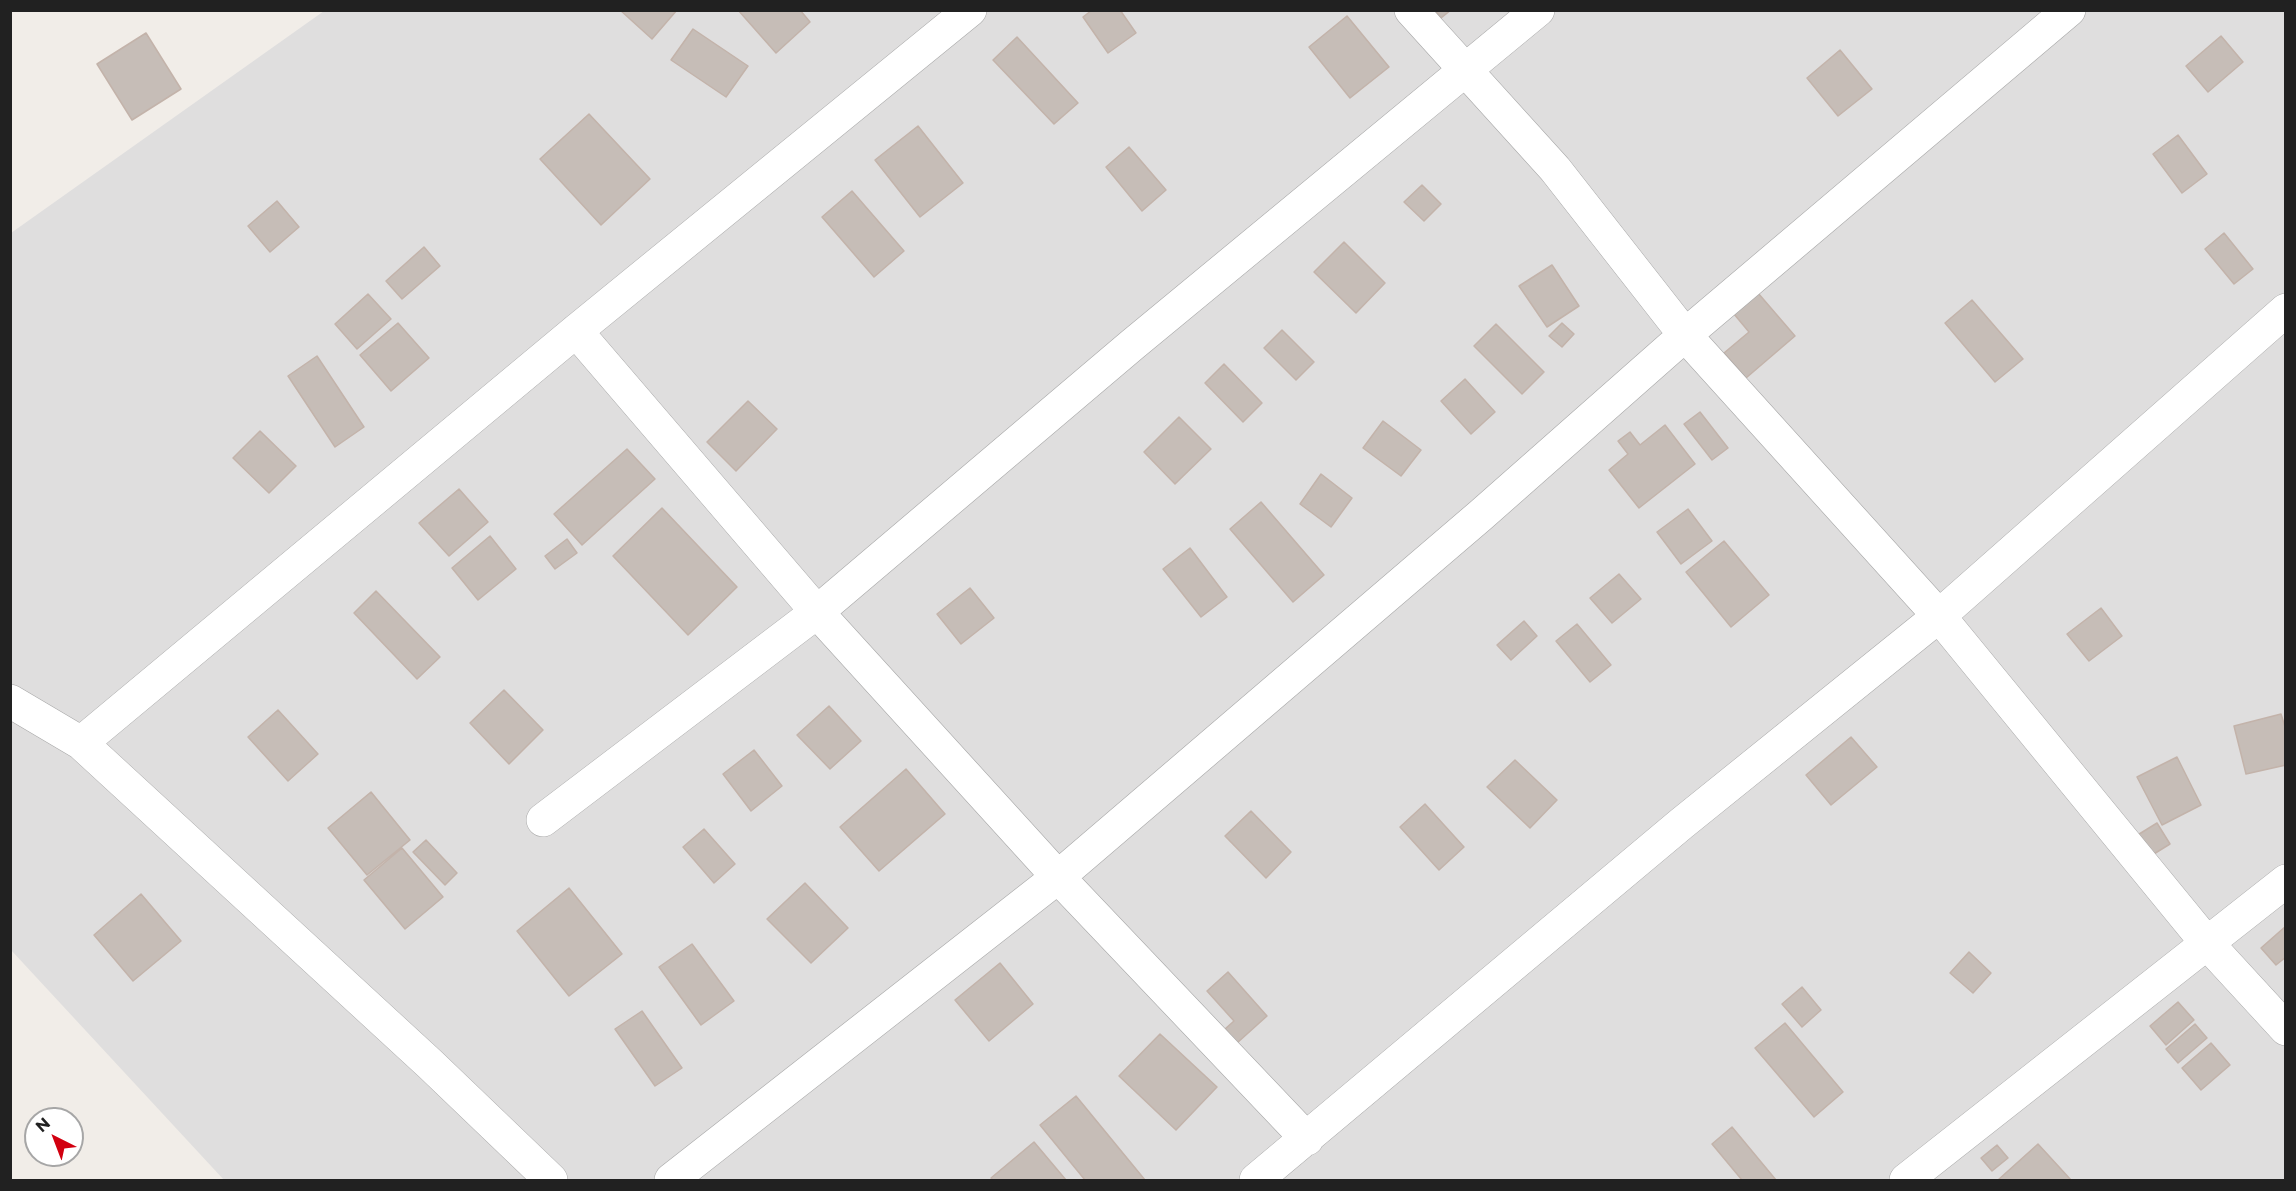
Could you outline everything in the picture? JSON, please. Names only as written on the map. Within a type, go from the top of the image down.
[{"type":"street","points":[[81,743],[576,331],[970,10]]},
{"type":"street","points":[[1411,10],[1555,169],[1685,335],[1939,616],[2206,942],[2286,1029]]},
{"type":"street","points":[[543,819],[817,612],[1132,345],[1538,10]]},
{"type":"street","points":[[671,1180],[1058,877],[1481,515],[1685,335],[2069,10]]},
{"type":"street","points":[[1256,1180],[1681,824],[1939,616],[2286,310]]},
{"type":"street","points":[[576,331],[817,612],[1058,877],[1307,1139]]},
{"type":"street","points":[[10,701],[81,743],[430,1064],[551,1180]]},
{"type":"street","points":[[1906,1180],[2286,881]]},
{"type":"shaded area","points":[[324,11],[2285,11],[2285,1180],[224,1180],[11,950],[11,233]]},
{"type":"building","points":[[620,10],[677,10],[652,39]]},
{"type":"building","points":[[738,10],[800,10],[810,22],[776,53]]},
{"type":"building","points":[[1092,10],[1120,10],[1136,33],[1108,53],[1083,17]]},
{"type":"building","points":[[1435,10],[1451,10],[1441,18]]},
{"type":"building","points":[[1347,16],[1389,67],[1350,98],[1309,47]]},
{"type":"building","points":[[693,29],[748,66],[726,97],[671,60]]},
{"type":"building","points":[[146,33],[181,89],[132,120],[97,64]]},
{"type":"building","points":[[2221,36],[2243,62],[2208,92],[2186,66]]},
{"type":"building","points":[[1017,37],[1078,103],[1054,124],[993,60]]},
{"type":"building","points":[[1840,50],[1872,89],[1838,116],[1807,78]]},
{"type":"building","points":[[589,114],[650,179],[601,225],[540,159]]},
{"type":"building","points":[[918,126],[963,183],[920,217],[875,160]]},
{"type":"building","points":[[2178,135],[2207,174],[2182,193],[2153,154]]},
{"type":"building","points":[[1129,147],[1166,190],[1142,211],[1106,167]]},
{"type":"building","points":[[1422,185],[1441,204],[1424,221],[1404,202]]},
{"type":"building","points":[[852,191],[904,251],[874,277],[822,217]]},
{"type":"building","points":[[277,201],[299,227],[270,252],[248,226]]},
{"type":"building","points":[[2224,233],[2253,269],[2234,284],[2205,249]]},
{"type":"building","points":[[1344,242],[1385,283],[1356,313],[1314,272]]},
{"type":"building","points":[[424,247],[440,266],[402,299],[386,281]]},
{"type":"building","points":[[1552,265],[1579,306],[1547,327],[1519,286]]},
{"type":"building","points":[[1758,293],[1795,336],[1746,378],[1724,353],[1749,332],[1734,314]]},
{"type":"building","points":[[368,294],[391,319],[357,349],[335,324]]},
{"type":"building","points":[[1972,300],[2023,359],[1995,382],[1945,323]]},
{"type":"building","points":[[398,323],[429,358],[391,391],[360,355]]},
{"type":"building","points":[[1562,323],[1574,334],[1562,347],[1549,336]]},
{"type":"building","points":[[1496,324],[1544,372],[1522,394],[1474,346]]},
{"type":"building","points":[[1282,330],[1314,362],[1296,380],[1264,348]]},
{"type":"building","points":[[317,356],[364,427],[335,447],[288,376]]},
{"type":"building","points":[[1224,364],[1262,403],[1243,422],[1205,383]]},
{"type":"building","points":[[1465,379],[1495,412],[1471,434],[1441,401]]},
{"type":"building","points":[[748,401],[777,429],[736,471],[707,442]]},
{"type":"building","points":[[1700,412],[1728,448],[1712,460],[1684,424]]},
{"type":"building","points":[[1179,417],[1211,449],[1175,484],[1144,452]]},
{"type":"building","points":[[1383,421],[1421,450],[1401,476],[1363,448]]},
{"type":"building","points":[[1665,425],[1695,464],[1639,508],[1609,470],[1628,454],[1618,441],[1630,432],[1640,445]]},
{"type":"building","points":[[260,431],[296,466],[269,493],[233,458]]},
{"type":"building","points":[[627,449],[655,479],[582,545],[554,514]]},
{"type":"building","points":[[1321,474],[1352,498],[1331,527],[1300,504]]},
{"type":"building","points":[[459,489],[488,522],[449,556],[419,523]]},
{"type":"building","points":[[1261,502],[1324,575],[1293,602],[1230,529]]},
{"type":"building","points":[[662,508],[737,587],[688,635],[613,556]]},
{"type":"building","points":[[1688,509],[1712,541],[1681,564],[1657,532]]},
{"type":"building","points":[[490,536],[516,569],[478,600],[452,568]]},
{"type":"building","points":[[567,539],[577,553],[555,569],[545,556]]},
{"type":"building","points":[[1724,541],[1769,595],[1731,627],[1686,572]]},
{"type":"building","points":[[1190,548],[1227,597],[1201,617],[1163,569]]},
{"type":"building","points":[[1619,574],[1641,599],[1612,623],[1590,598]]},
{"type":"building","points":[[970,588],[994,618],[961,644],[937,614]]},
{"type":"building","points":[[376,591],[440,657],[417,679],[354,613]]},
{"type":"building","points":[[2101,608],[2122,636],[2089,661],[2067,634]]},
{"type":"building","points":[[1524,621],[1537,636],[1511,660],[1497,645]]},
{"type":"building","points":[[1577,624],[1611,665],[1590,682],[1556,641]]},
{"type":"building","points":[[504,690],[543,730],[509,764],[470,723]]},
{"type":"building","points":[[829,706],[861,741],[830,769],[797,735]]},
{"type":"building","points":[[278,710],[318,754],[288,781],[248,737]]},
{"type":"building","points":[[2281,714],[2286,730],[2286,765],[2246,774],[2234,726]]},
{"type":"building","points":[[1851,737],[1877,767],[1831,805],[1806,775]]},
{"type":"building","points":[[754,750],[782,786],[751,811],[723,774]]},
{"type":"building","points":[[2177,757],[2201,805],[2162,825],[2137,777]]},
{"type":"building","points":[[1515,760],[1557,800],[1530,828],[1487,787]]},
{"type":"building","points":[[906,769],[945,814],[879,871],[840,827]]},
{"type":"building","points":[[371,792],[410,840],[367,875],[328,828]]},
{"type":"building","points":[[1425,804],[1464,847],[1439,870],[1400,827]]},
{"type":"building","points":[[1251,811],[1291,852],[1266,878],[1225,836]]},
{"type":"building","points":[[2157,823],[2170,844],[2149,857],[2136,836]]},
{"type":"building","points":[[704,829],[735,864],[714,883],[683,847]]},
{"type":"building","points":[[426,840],[457,873],[445,885],[413,852]]},
{"type":"building","points":[[402,848],[443,897],[405,929],[364,880]]},
{"type":"building","points":[[805,883],[848,928],[811,963],[767,919]]},
{"type":"building","points":[[569,888],[622,954],[569,996],[517,931]]},
{"type":"building","points":[[141,894],[181,941],[133,981],[94,935]]},
{"type":"building","points":[[2286,926],[2286,957],[2276,965],[2261,948]]},
{"type":"building","points":[[692,944],[734,1001],[701,1025],[659,967]]},
{"type":"building","points":[[1969,952],[1991,973],[1973,993],[1950,973]]},
{"type":"building","points":[[1000,963],[1033,1004],[989,1041],[955,1000]]},
{"type":"building","points":[[1228,972],[1267,1016],[1237,1043],[1225,1029],[1234,1021],[1207,991]]},
{"type":"building","points":[[1802,987],[1821,1010],[1802,1027],[1782,1004]]},
{"type":"building","points":[[2178,1002],[2194,1020],[2166,1045],[2150,1026]]},
{"type":"building","points":[[642,1011],[682,1068],[655,1086],[615,1029]]},
{"type":"building","points":[[1785,1023],[1843,1092],[1814,1117],[1755,1048]]},
{"type":"building","points":[[2195,1024],[2207,1038],[2178,1063],[2166,1049]]},
{"type":"building","points":[[1160,1034],[1217,1087],[1176,1130],[1119,1076]]},
{"type":"building","points":[[2211,1043],[2230,1065],[2201,1090],[2182,1068]]},
{"type":"building","points":[[1076,1096],[1145,1180],[1085,1180],[1040,1125]]},
{"type":"building","points":[[1732,1127],[1776,1180],[1742,1180],[1712,1144]]},
{"type":"building","points":[[1034,1142],[1066,1180],[993,1180],[991,1178]]},
{"type":"building","points":[[2038,1144],[2071,1180],[1998,1180]]},
{"type":"building","points":[[1997,1145],[2008,1158],[1992,1171],[1981,1158]]}]
